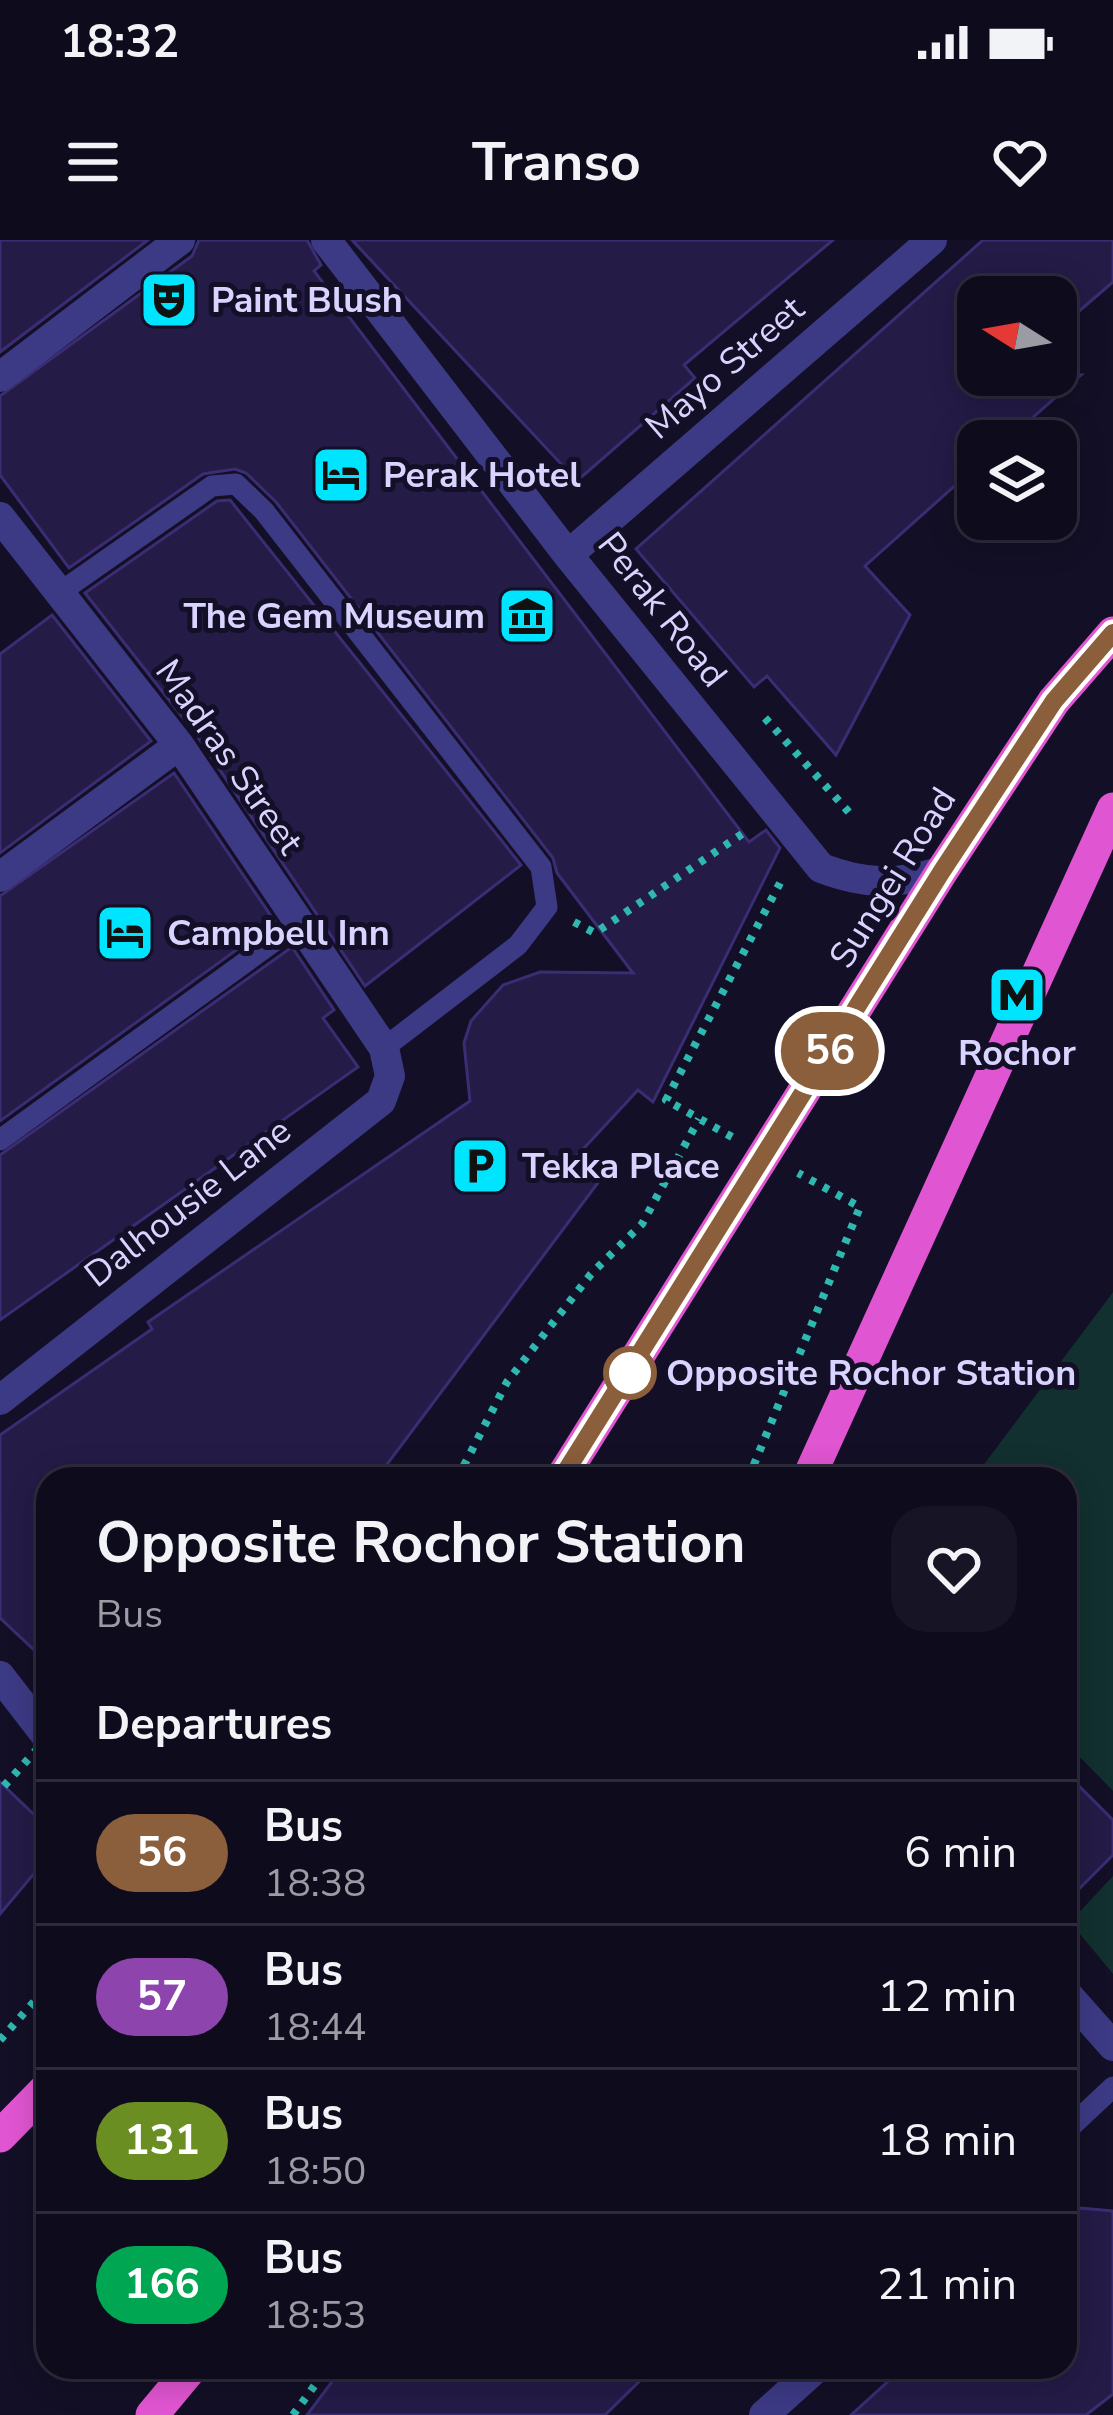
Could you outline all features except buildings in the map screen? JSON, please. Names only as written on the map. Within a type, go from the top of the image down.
[{"type":"highway","name":"Sungei Road","points":[[569,1467],[942,871],[1054,701],[1113,633]]},
{"type":"highway","points":[[814,1467],[1105,844],[1113,808]]},
{"type":"highway","points":[[0,2136],[36,2099]]},
{"type":"highway","points":[[152,2415],[182,2379]]},
{"type":"street","points":[[0,376],[180,240]]},
{"type":"street","name":"Perak Road","points":[[326,240],[568,554],[821,868],[853,880],[898,884],[942,871]]},
{"type":"street","name":"Mayo Street","points":[[568,554],[932,240]]},
{"type":"street","name":"Madras Street","points":[[0,517],[179,745],[384,1048]]},
{"type":"street","points":[[0,877],[179,745]]},
{"type":"street","name":"Dalhousie Lane","points":[[0,1400],[381,1101],[389,1076],[384,1048]]},
{"type":"street","points":[[0,1676],[36,1722]]},
{"type":"street","points":[[1077,2006],[1113,2046]]},
{"type":"street","points":[[764,2415],[804,2379]]},
{"type":"lane","points":[[59,592],[212,486],[236,484],[264,511],[541,867],[547,907],[518,945],[384,1048]]},
{"type":"lane","points":[[0,1140],[298,924]]},
{"type":"lane","points":[[1077,2120],[1113,2086]]},
{"type":"path","points":[[765,718],[854,818]]},
{"type":"path","points":[[547,907],[595,933],[755,826]]},
{"type":"path","points":[[753,1467],[860,1207],[666,1100],[800,844]]},
{"type":"path","points":[[463,1467],[507,1382],[591,1274],[641,1224],[699,1119]]},
{"type":"path","points":[[4,1786],[36,1751]]},
{"type":"path","points":[[0,2040],[36,2000]]},
{"type":"path","points":[[292,2415],[319,2379]]},
{"type":"green space","points":[[1113,1292],[1113,1791],[1077,1754],[1077,1467],[982,1467]]},
{"type":"green space","points":[[1113,1876],[1113,1974],[1077,1930],[1077,1915]]},
{"type":"bus line","name":"56","points":[[570,1467],[942,871],[1054,701],[1113,633]]},
{"type":"place","name":"Paint Blush","points":[[169,300]]},
{"type":"place","name":"Perak Hotel","points":[[341,475]]},
{"type":"place","name":"The Gem Museum","points":[[527,616]]},
{"type":"place","name":"Campbell Inn","points":[[125,933]]},
{"type":"place","name":"Rochor","points":[[1017,995]]},
{"type":"place","name":"Tekka Place","points":[[480,1166]]},
{"type":"place","name":"Opposite Rochor Station","points":[[630,1373]]}]
